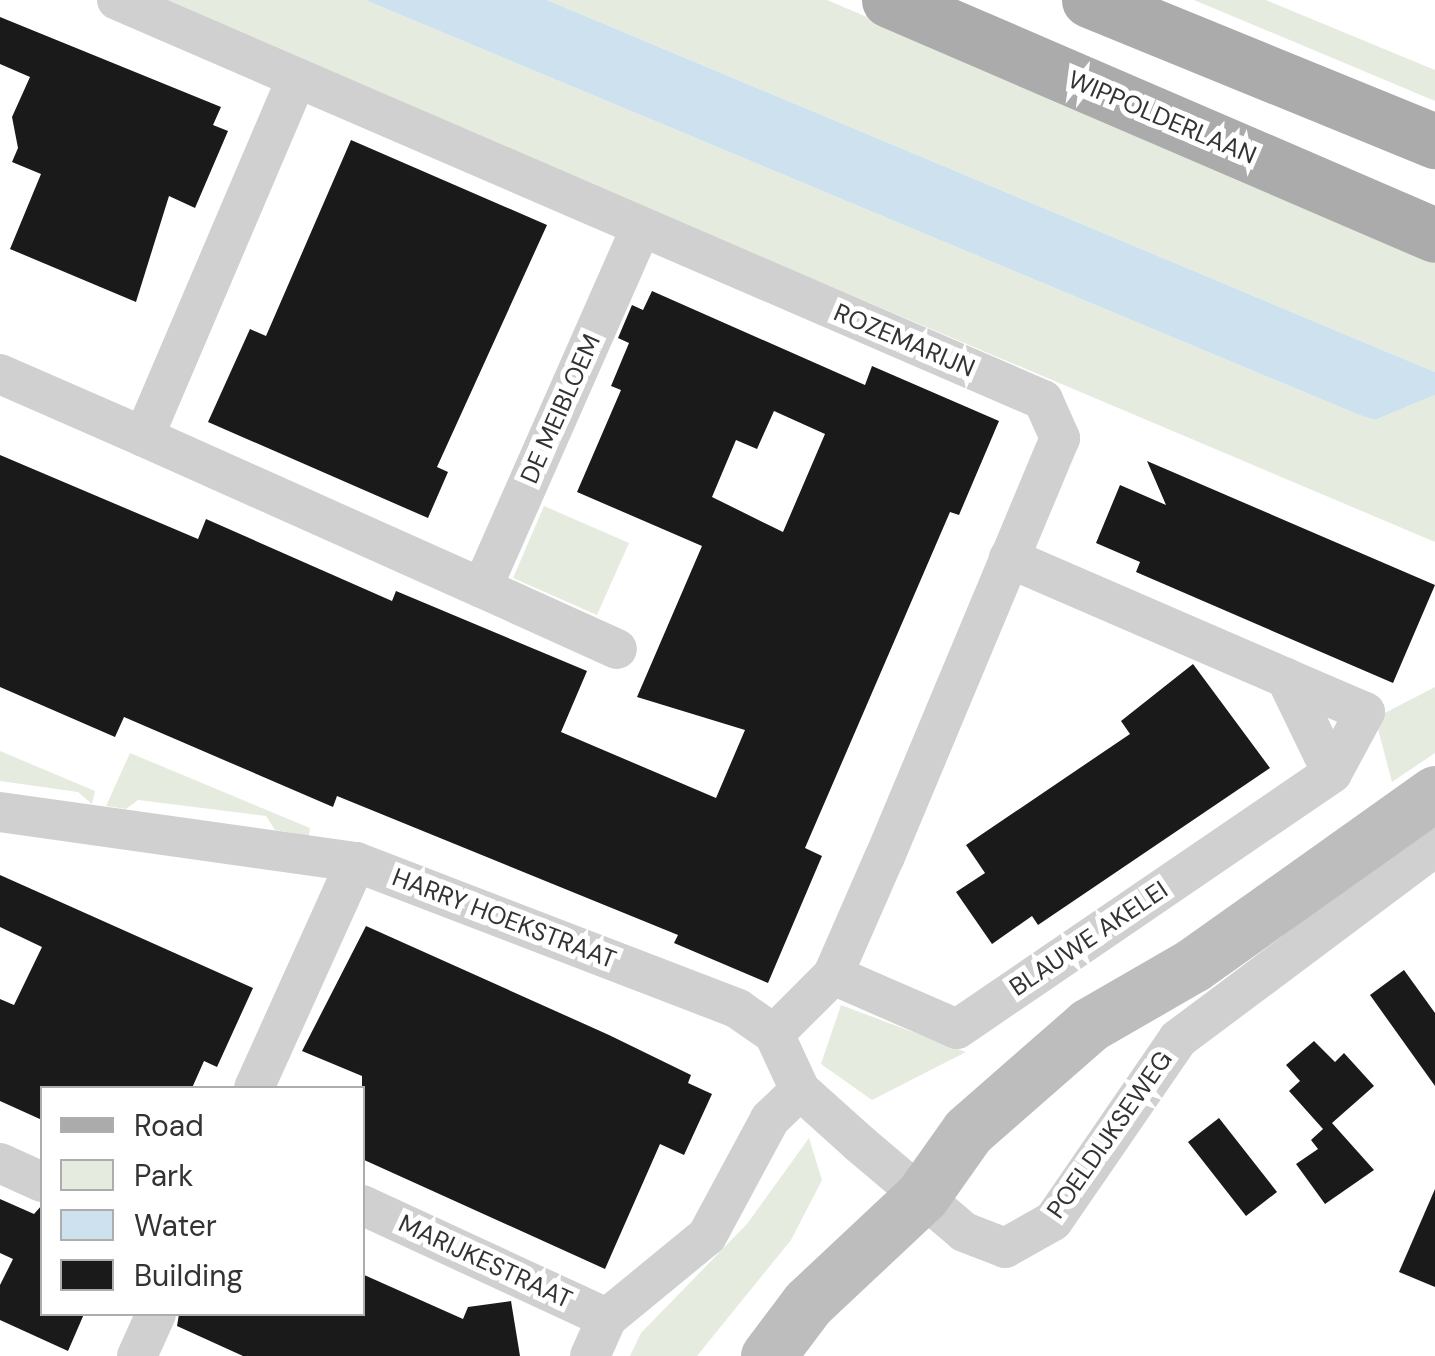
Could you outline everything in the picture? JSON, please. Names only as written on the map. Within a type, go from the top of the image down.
[{"type":"main road","name":"WIPPOLDERLAAN","points":[[889,0],[1435,235]]},
{"type":"main road","points":[[1089,0],[1435,141]]},
{"type":"street","name":"ROZEMARIJN","points":[[116,0],[1043,400],[1060,438],[833,976],[774,1034]]},
{"type":"street","points":[[144,437],[296,80]]},
{"type":"street","name":"DE MEIBLOEM","points":[[482,588],[640,229]]},
{"type":"street","points":[[0,374],[617,648]]},
{"type":"street","name":"BLAUWE AKELEI","points":[[833,976],[957,1029],[1332,774],[1366,712],[1010,558]]},
{"type":"street","points":[[1286,678],[1332,774]]},
{"type":"street","points":[[768,1356],[808,1303],[922,1196],[968,1130],[1088,1025],[1193,965],[1435,793]]},
{"type":"street","name":"HARRY HOEKSTRAAT","points":[[0,812],[356,862],[738,1008],[774,1034]]},
{"type":"street","name":"POELDIJKSEWEG","points":[[922,1196],[985,1245],[1028,1241],[1054,1221],[1178,1039],[1435,848]]},
{"type":"street","points":[[255,1086],[356,862]]},
{"type":"street","points":[[774,1034],[800,1090],[922,1196]]},
{"type":"street","points":[[590,1356],[607,1318],[707,1236],[770,1119],[800,1090]]},
{"type":"street","points":[[0,1164],[40,1181]]},
{"type":"street","name":"MARIJKESTRAAT","points":[[365,1207],[607,1318]]},
{"type":"street","points":[[137,1356],[155,1316]]},
{"type":"green space","points":[[153,0],[365,0],[1359,415],[1375,420],[1435,395],[1435,542]]},
{"type":"green space","points":[[547,0],[827,0],[1435,259],[1435,372]]},
{"type":"green space","points":[[1194,0],[1266,0],[1435,70],[1435,101]]},
{"type":"green space","points":[[544,506],[629,543],[597,615],[513,578]]},
{"type":"green space","points":[[1435,687],[1435,753],[1392,782],[1375,718]]},
{"type":"green space","points":[[0,751],[95,791],[92,804],[78,792],[0,781]]},
{"type":"green space","points":[[130,753],[310,828],[309,836],[275,830],[266,816],[138,800],[126,809],[106,806]]},
{"type":"green space","points":[[841,1005],[966,1052],[872,1100],[821,1064]]},
{"type":"green space","points":[[809,1138],[822,1180],[791,1240],[697,1356],[630,1356],[641,1333],[747,1224]]},
{"type":"water","points":[[365,0],[547,0],[1435,372],[1435,395],[1375,420],[1359,415]]},
{"type":"building","points":[[0,17],[221,107],[213,125],[228,131],[195,208],[169,196],[136,302],[10,249],[41,174],[12,162],[18,148],[12,117],[30,77],[0,64]]},
{"type":"building","points":[[351,140],[547,225],[437,467],[448,472],[428,518],[208,422],[250,329],[266,336]]},
{"type":"building","points":[[652,291],[865,385],[872,366],[999,421],[959,515],[950,512],[805,848],[822,856],[768,983],[674,943],[678,935],[337,796],[333,807],[124,717],[115,737],[0,687],[0,455],[198,539],[206,519],[392,601],[396,591],[587,671],[561,732],[716,798],[745,730],[637,697],[702,546],[577,492],[621,390],[611,386],[629,343],[618,338],[632,305],[643,310]],"holes":[[[774,411],[825,434],[783,532],[712,497],[736,440],[757,449]]]},
{"type":"building","points":[[1147,461],[1435,585],[1393,683],[1136,572],[1140,562],[1096,543],[1120,485],[1166,505]]},
{"type":"building","points":[[1193,664],[1270,768],[1038,925],[1032,916],[992,944],[956,892],[985,873],[966,845],[1130,734],[1121,721]]},
{"type":"building","points":[[0,875],[253,988],[217,1067],[204,1061],[193,1086],[40,1086],[40,1119],[0,1101],[0,999],[14,1005],[42,947],[0,927]]},
{"type":"building","points":[[366,926],[609,1035],[691,1075],[688,1083],[712,1094],[684,1155],[660,1144],[605,1269],[365,1160],[362,1076],[302,1051]]},
{"type":"building","points":[[1404,970],[1435,1013],[1435,1086],[1370,995]]},
{"type":"building","points":[[1314,1041],[1335,1062],[1344,1053],[1374,1086],[1332,1123],[1374,1170],[1325,1204],[1296,1164],[1318,1149],[1311,1140],[1323,1129],[1289,1091],[1300,1081],[1286,1065]]},
{"type":"building","points":[[1219,1118],[1277,1192],[1246,1216],[1188,1142]]},
{"type":"building","points":[[1435,1189],[1435,1287],[1399,1272]]},
{"type":"building","points":[[0,1199],[34,1214],[40,1207],[40,1316],[83,1316],[68,1351],[0,1320],[0,1285],[13,1259],[0,1253]]},
{"type":"building","points":[[365,1275],[463,1319],[468,1307],[511,1301],[520,1356],[243,1356],[177,1326],[179,1316],[365,1316]]}]
